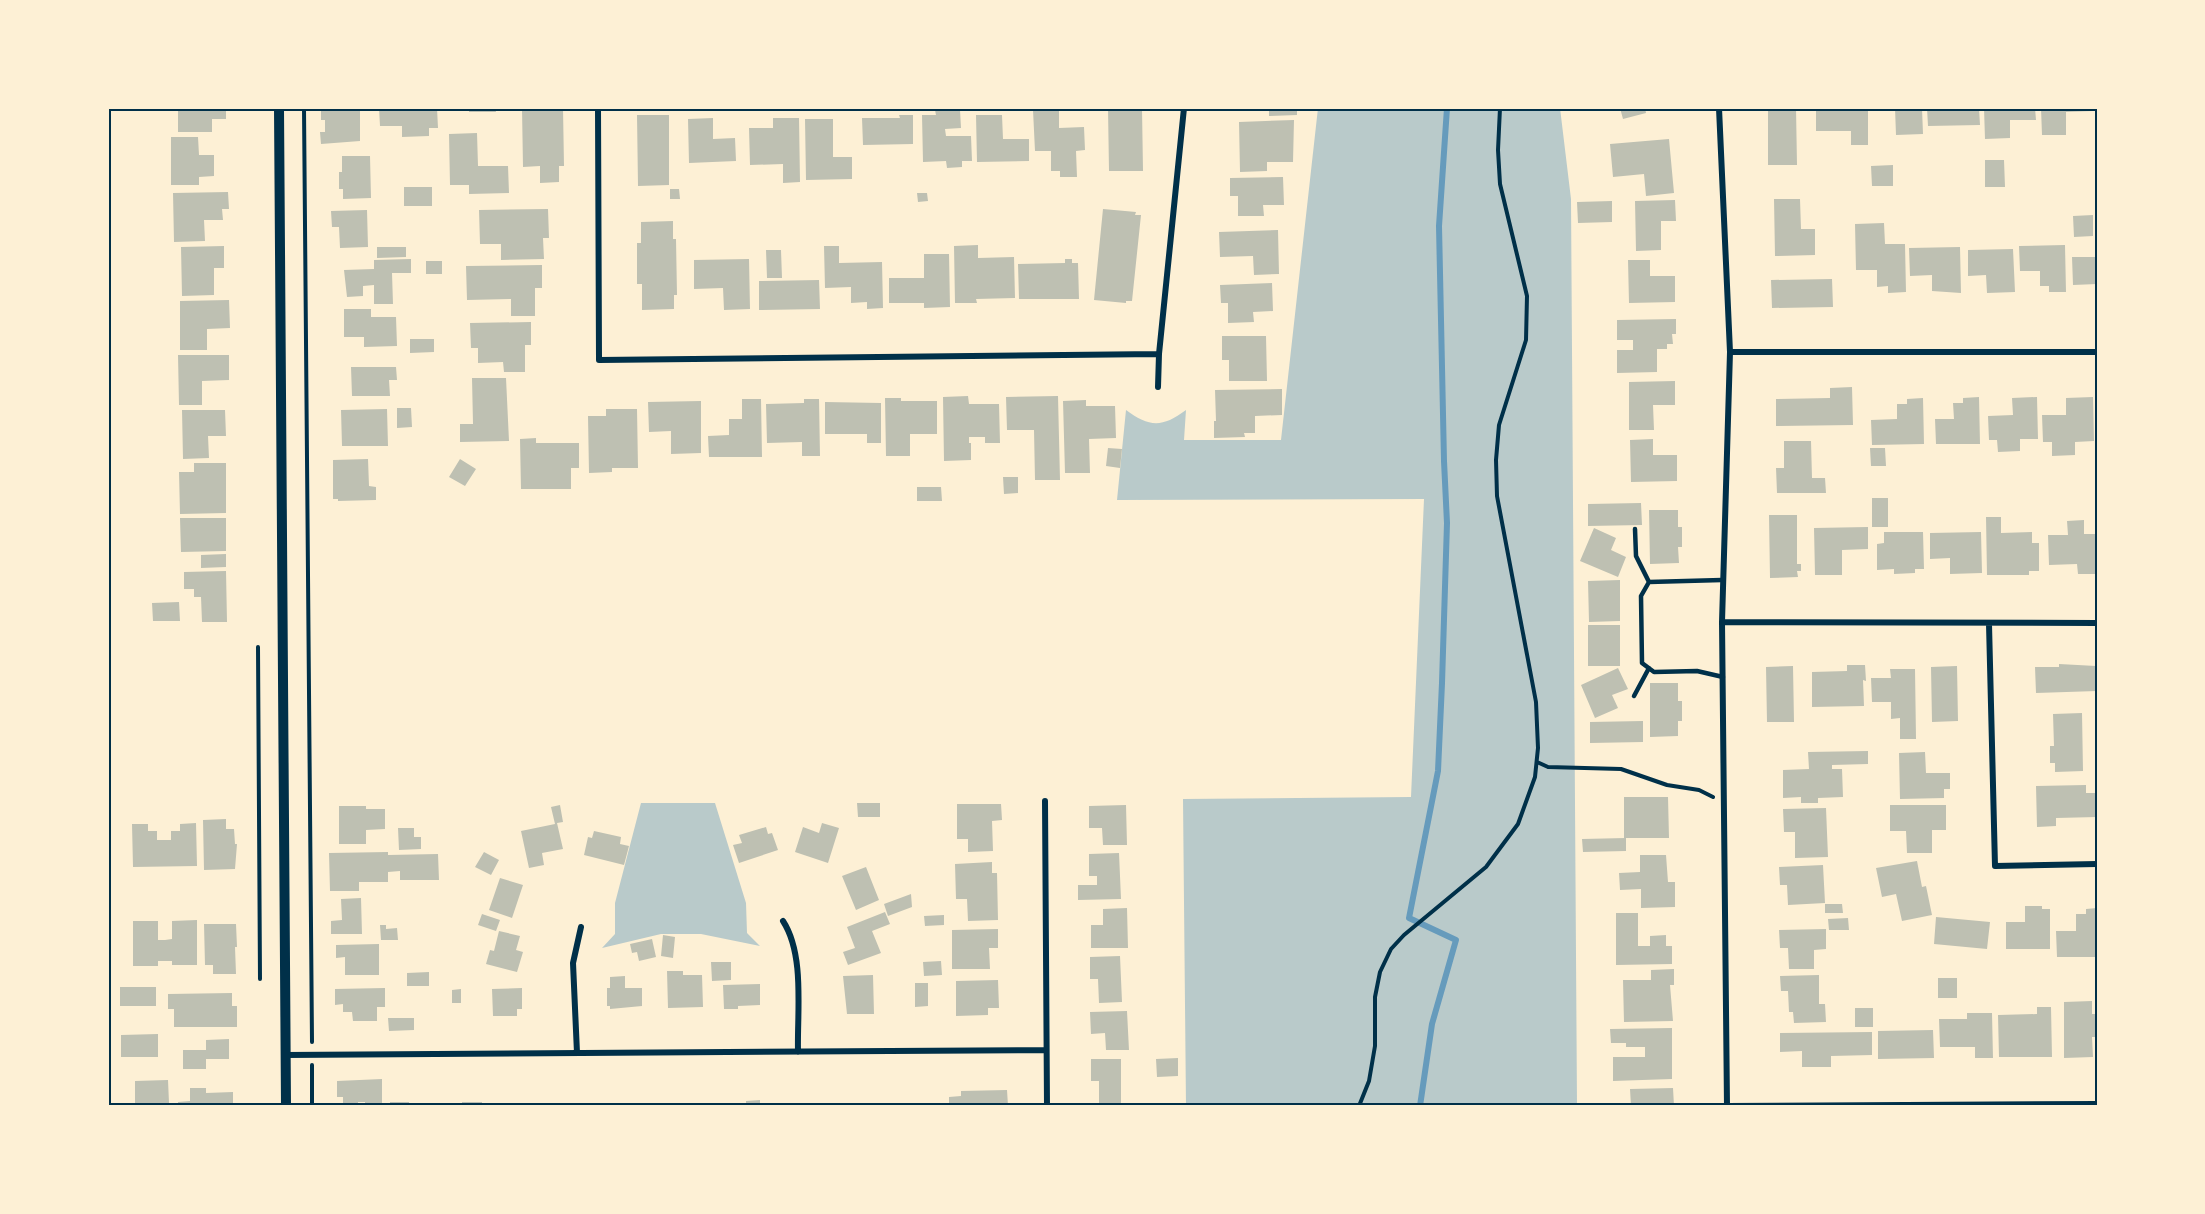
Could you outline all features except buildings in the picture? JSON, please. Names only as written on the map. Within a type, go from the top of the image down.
[{"type":"street","points":[[279,108],[286,1106]]},
{"type":"street","points":[[598,108],[599,360],[1159,354]]},
{"type":"street","points":[[1158,387],[1159,354],[1184,108]]},
{"type":"street","points":[[1719,108],[1730,352],[1722,580],[1727,1106],[2097,1104]]},
{"type":"street","points":[[1730,352],[2097,352]]},
{"type":"street","points":[[1722,622],[2097,623]]},
{"type":"street","points":[[1989,624],[1995,866],[2097,864]]},
{"type":"street","points":[[1045,801],[1047,1106]]},
{"type":"street","points":[[783,921],[790,932],[797,964],[798,1052]]},
{"type":"street","points":[[577,1053],[573,963],[581,927]]},
{"type":"street","points":[[285,1055],[1046,1050]]},
{"type":"lane","points":[[1635,529],[1636,556],[1649,582]]},
{"type":"lane","points":[[1649,582],[1722,580]]},
{"type":"lane","points":[[1649,582],[1641,596],[1642,663],[1654,672],[1697,671],[1723,677]]},
{"type":"lane","points":[[1634,696],[1649,668]]},
{"type":"path","points":[[304,108],[312,1106]]},
{"type":"path","points":[[1359,1106],[1369,1081],[1375,1046],[1374,998],[1380,972],[1391,949],[1404,935],[1486,867],[1518,824],[1535,777],[1538,748],[1536,702],[1497,496],[1496,460],[1499,425],[1526,340],[1527,296],[1500,184],[1498,150],[1500,108]]},
{"type":"path","points":[[258,646],[260,979]]},
{"type":"path","points":[[1536,762],[1557,768],[1621,769],[1667,785],[1699,790],[1724,802]]},
{"type":"shaded area","points":[[1318,108],[1560,108],[1571,199],[1577,1106],[1186,1106],[1183,799],[1411,797],[1424,499],[1117,500],[1126,410],[1142,420],[1156,423],[1170,420],[1186,410],[1184,440],[1281,440]]},
{"type":"shaded area","points":[[641,803],[715,803],[746,903],[747,933],[760,946],[701,934],[661,934],[602,948],[615,934],[615,903]]},
{"type":"waterway","points":[[1420,1106],[1432,1024],[1456,940],[1409,918],[1438,771],[1447,523],[1439,226],[1447,108]]}]
